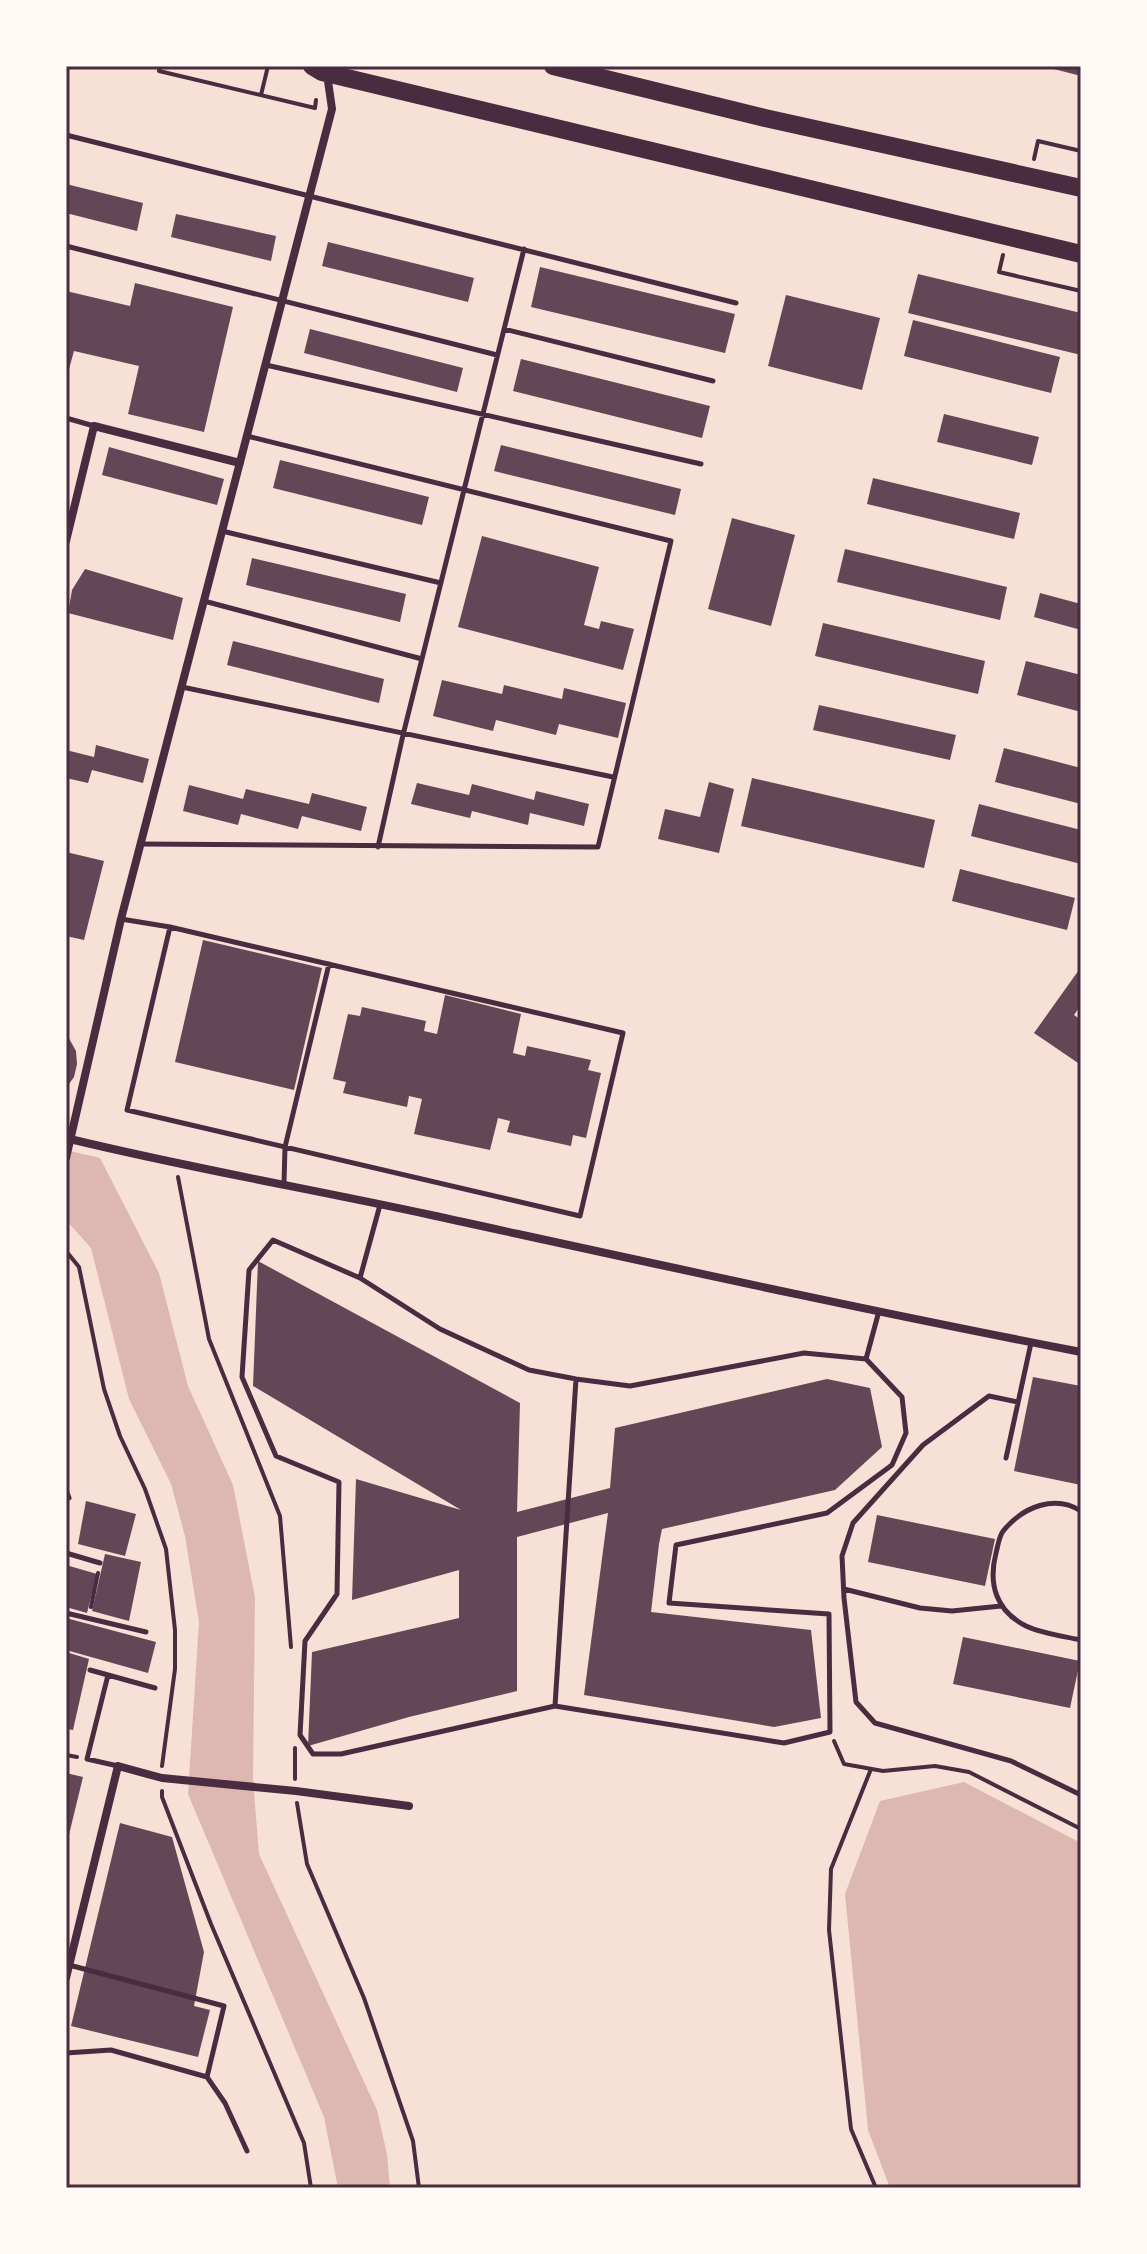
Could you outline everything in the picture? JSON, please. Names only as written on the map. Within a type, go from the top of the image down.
[{"type":"highway","points":[[553,66],[765,118],[1081,188]]},
{"type":"highway","points":[[320,70],[1081,254]]},
{"type":"street","points":[[66,1158],[140,844],[332,109],[320,70]]},
{"type":"street","points":[[66,541],[94,426],[240,463]]},
{"type":"street","points":[[70,1139],[177,1164],[284,1183],[1081,1352]]},
{"type":"street","points":[[66,1978],[118,1766],[166,1778],[409,1806]]},
{"type":"lane","points":[[66,135],[736,303]]},
{"type":"lane","points":[[66,246],[497,355]]},
{"type":"lane","points":[[378,847],[524,249]]},
{"type":"lane","points":[[504,329],[713,381]]},
{"type":"lane","points":[[266,365],[701,464]]},
{"type":"lane","points":[[66,418],[94,426]]},
{"type":"lane","points":[[140,844],[598,847],[671,541],[247,436]]},
{"type":"lane","points":[[222,531],[441,583]]},
{"type":"lane","points":[[204,601],[422,659]]},
{"type":"lane","points":[[182,687],[613,777]]},
{"type":"lane","points":[[121,919],[170,927],[623,1033],[580,1216],[127,1110],[170,927]]},
{"type":"lane","points":[[284,1183],[285,1147],[329,964]]},
{"type":"lane","points":[[360,1278],[381,1204]]},
{"type":"lane","points":[[273,1240],[360,1278],[440,1329],[529,1370],[576,1379],[630,1386],[804,1353],[866,1359],[902,1397],[906,1433],[892,1465],[827,1513],[676,1545],[669,1603],[829,1614],[830,1732],[784,1743],[555,1706],[341,1754],[313,1754],[300,1735],[305,1641],[337,1594],[339,1482],[276,1456],[242,1377],[249,1270],[273,1240]]},
{"type":"lane","points":[[866,1359],[879,1311]]},
{"type":"lane","points":[[1006,1458],[1031,1342]]},
{"type":"lane","points":[[555,1706],[576,1379]]},
{"type":"lane","points":[[1018,1402],[989,1396],[923,1445],[853,1523],[842,1556],[856,1702],[875,1723],[1011,1761],[1081,1795]]},
{"type":"lane","points":[[66,1490],[69,1498]]},
{"type":"lane","points":[[1081,1511],[1073,1506],[1044,1502],[1019,1517],[1001,1532],[991,1573],[1001,1606],[1027,1627],[1081,1640]]},
{"type":"lane","points":[[66,1553],[100,1563]]},
{"type":"lane","points":[[844,1589],[920,1608],[952,1611],[1001,1606]]},
{"type":"lane","points":[[66,1613],[146,1632]]},
{"type":"lane","points":[[90,1670],[155,1688]]},
{"type":"lane","points":[[108,1675],[87,1759],[118,1766]]},
{"type":"lane","points":[[69,1965],[224,2006],[207,2077]]},
{"type":"lane","points":[[66,2053],[111,2050],[207,2077],[225,2103],[247,2151]]},
{"type":"path","points":[[261,95],[268,66]]},
{"type":"path","points":[[160,69],[315,108]]},
{"type":"path","points":[[1038,141],[1081,151]]},
{"type":"path","points":[[999,272],[1081,291]]},
{"type":"path","points":[[66,1251],[79,1267],[104,1389],[166,1549],[175,1630],[175,1669],[162,1755],[166,1778],[162,1797],[211,1924],[304,2143],[311,2188]]},
{"type":"path","points":[[88,1619],[100,1563]]},
{"type":"path","points":[[830,1732],[844,1764],[883,1771],[935,1766],[969,1772],[1081,1829]]},
{"type":"path","points":[[871,1769],[831,1869],[829,1930],[851,2129],[876,2188]]},
{"type":"shaded area","points":[[66,1150],[100,1158],[159,1273],[188,1386],[233,1485],[255,1597],[253,1779],[259,1854],[377,2110],[387,2154],[390,2188],[338,2188],[324,2117],[188,1794],[199,1622],[185,1536],[171,1484],[129,1399],[91,1248],[66,1220]]},
{"type":"shaded area","points":[[964,1782],[1081,1843],[1081,2188],[890,2188],[868,2130],[845,1894],[880,1801]]},
{"type":"building","points":[[1081,66],[1081,76],[1046,67]]},
{"type":"building","points":[[66,184],[143,203],[137,231],[66,213]]},
{"type":"building","points":[[176,214],[276,236],[271,261],[171,237]]},
{"type":"building","points":[[328,242],[474,278],[468,302],[322,266]]},
{"type":"building","points":[[540,267],[735,314],[725,353],[531,307]]},
{"type":"building","points":[[918,274],[1081,313],[1081,355],[908,313]]},
{"type":"building","points":[[135,283],[233,307],[204,432],[128,414],[139,366],[74,351],[66,380],[66,291],[130,306]]},
{"type":"building","points":[[786,295],[880,318],[862,390],[768,366]]},
{"type":"building","points":[[913,320],[1060,357],[1051,393],[904,356]]},
{"type":"building","points":[[310,329],[463,368],[457,392],[304,353]]},
{"type":"building","points":[[521,359],[710,406],[702,438],[513,391]]},
{"type":"building","points":[[944,414],[1039,437],[1032,465],[937,442]]},
{"type":"building","points":[[501,445],[681,489],[675,515],[494,471]]},
{"type":"building","points":[[109,447],[224,479],[217,505],[102,475]]},
{"type":"building","points":[[280,460],[429,497],[422,525],[273,488]]},
{"type":"building","points":[[873,478],[1020,513],[1014,539],[867,504]]},
{"type":"building","points":[[732,518],[795,535],[771,626],[708,609]]},
{"type":"building","points":[[482,536],[599,567],[584,625],[599,629],[601,621],[634,629],[623,670],[458,627]]},
{"type":"building","points":[[845,549],[1007,587],[1000,620],[837,582]]},
{"type":"building","points":[[252,558],[406,594],[400,622],[246,585]]},
{"type":"building","points":[[85,569],[183,598],[173,640],[68,613],[72,590]]},
{"type":"building","points":[[1040,593],[1081,604],[1081,630],[1034,617]]},
{"type":"building","points":[[823,623],[985,661],[978,694],[815,656]]},
{"type":"building","points":[[233,641],[384,679],[379,703],[227,665]]},
{"type":"building","points":[[1026,661],[1081,675],[1081,712],[1017,695]]},
{"type":"building","points":[[442,680],[502,694],[504,685],[562,699],[564,688],[626,703],[618,738],[559,724],[556,735],[496,720],[493,731],[433,716]]},
{"type":"building","points":[[819,705],[956,735],[950,760],[813,730]]},
{"type":"building","points":[[96,745],[149,759],[143,783],[92,770],[88,783],[66,778],[66,750],[94,757]]},
{"type":"building","points":[[1004,748],[1081,768],[1081,804],[995,782]]},
{"type":"building","points":[[752,778],[935,820],[924,868],[741,826]]},
{"type":"building","points":[[709,782],[734,789],[719,853],[658,839],[665,809],[700,817]]},
{"type":"building","points":[[417,783],[469,795],[472,784],[534,800],[536,791],[589,804],[584,826],[530,813],[528,825],[472,811],[470,818],[411,804]]},
{"type":"building","points":[[189,785],[243,799],[246,789],[309,804],[312,793],[367,807],[361,831],[302,816],[298,829],[241,814],[238,825],[183,811]]},
{"type":"building","points":[[979,804],[1081,830],[1081,864],[971,836]]},
{"type":"building","points":[[66,852],[104,861],[84,940],[66,936]]},
{"type":"building","points":[[960,869],[1075,898],[1067,930],[952,901]]},
{"type":"building","points":[[203,940],[322,968],[294,1090],[175,1062]]},
{"type":"building","points":[[1081,967],[1081,1005],[1074,1015],[1081,1020],[1081,1065],[1034,1033]]},
{"type":"building","points":[[445,995],[521,1014],[513,1053],[525,1056],[527,1046],[591,1060],[588,1070],[601,1073],[586,1138],[573,1135],[571,1146],[507,1132],[510,1121],[498,1118],[490,1150],[414,1134],[422,1099],[409,1096],[407,1107],[343,1093],[346,1082],[333,1079],[348,1014],[360,1016],[362,1007],[426,1021],[424,1031],[437,1034]]},
{"type":"building","points":[[66,1033],[76,1051],[77,1064],[74,1077],[66,1088]]},
{"type":"building","points":[[258,1261],[520,1403],[517,1512],[610,1488],[615,1428],[827,1379],[870,1388],[882,1447],[835,1490],[662,1529],[659,1544],[651,1612],[811,1630],[821,1718],[774,1727],[584,1695],[608,1513],[517,1537],[517,1691],[308,1746],[312,1652],[459,1618],[459,1570],[352,1600],[356,1479],[461,1510],[253,1386]]},
{"type":"building","points":[[1033,1377],[1081,1386],[1081,1485],[1014,1471]]},
{"type":"building","points":[[86,1501],[136,1514],[125,1556],[78,1544]]},
{"type":"building","points":[[877,1515],[995,1539],[985,1586],[868,1562]]},
{"type":"building","points":[[105,1554],[141,1562],[129,1621],[92,1611]]},
{"type":"building","points":[[66,1565],[97,1574],[87,1613],[66,1607]]},
{"type":"building","points":[[66,1618],[156,1642],[148,1673],[66,1650]]},
{"type":"building","points":[[963,1637],[1080,1661],[1070,1708],[953,1684]]},
{"type":"building","points":[[66,1652],[89,1659],[73,1730],[66,1729]]},
{"type":"building","points":[[66,1773],[83,1777],[67,1843],[66,1843]]},
{"type":"building","points":[[120,1823],[172,1837],[204,1952],[194,2006],[210,2010],[198,2057],[71,2026]]}]
